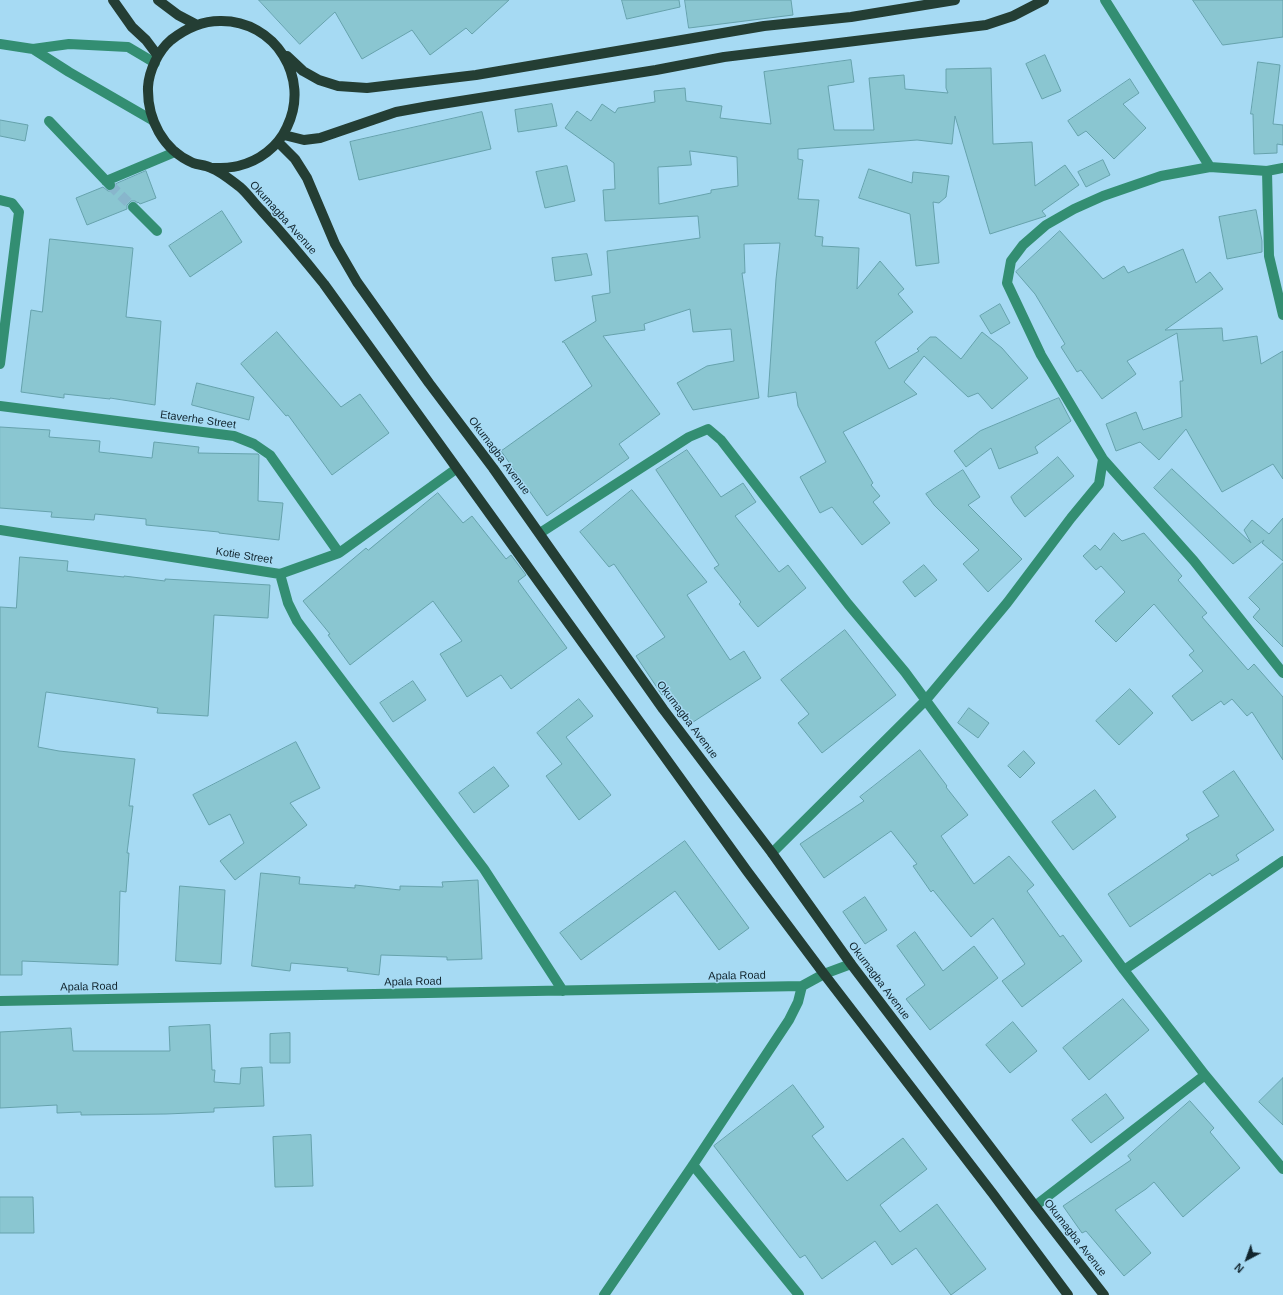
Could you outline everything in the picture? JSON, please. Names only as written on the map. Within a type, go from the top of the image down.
[{"type":"main road","points":[[158,0],[178,16],[197,25]]},
{"type":"main road","points":[[280,50],[289,65],[294,83],[295,101],[291,119],[281,138],[260,158],[237,167],[212,168],[193,162],[175,152],[161,137],[152,120],[148,100],[149,81],[156,59],[169,42],[182,32],[197,25],[220,21],[242,24],[263,34],[303,71],[319,80],[338,86],[367,88],[476,75],[764,26],[851,17],[955,0]]},
{"type":"main road","points":[[281,138],[304,140],[320,138],[396,112],[648,71],[724,57],[986,25],[1013,16],[1044,0]]},
{"type":"main road","points":[[113,1],[132,27],[146,40],[156,59]]},
{"type":"main road","name":"Okumagba Avenue","points":[[281,138],[307,178],[335,244],[357,282],[429,383],[540,533],[663,709],[772,853],[851,964],[1104,1295]]},
{"type":"main road","name":"Okumagba Avenue","points":[[212,168],[241,188],[266,215],[324,284],[366,340],[456,469],[742,864],[1068,1295]]},
{"type":"street","points":[[1105,0],[1210,167]]},
{"type":"street","points":[[0,44],[33,49],[69,44],[128,47],[156,59]]},
{"type":"street","points":[[33,49],[69,72],[152,120]]},
{"type":"street","points":[[49,121],[108,183],[175,152]]},
{"type":"street","points":[[1283,168],[1266,171],[1210,167],[1161,176],[1103,196],[1074,209],[1046,226],[1023,245],[1010,261],[1007,283],[1041,355],[1103,459],[1194,561],[1283,673]]},
{"type":"street","points":[[1266,171],[1269,256],[1283,315]]},
{"type":"street","points":[[0,200],[12,203],[19,212],[0,364]]},
{"type":"street","points":[[133,207],[157,231]]},
{"type":"street","name":"Etaverhe Street","points":[[0,406],[234,436],[254,444],[270,455],[339,553]]},
{"type":"street","points":[[540,533],[689,437],[708,429],[721,440],[848,604],[905,672],[1124,970],[1206,1075],[1283,1169]]},
{"type":"street","points":[[772,853],[925,701],[1007,603],[1071,518],[1099,484],[1103,459]]},
{"type":"street","name":"Kotie Street","points":[[0,530],[280,574],[339,553],[456,469]]},
{"type":"street","points":[[280,574],[288,603],[297,620],[484,869],[563,991]]},
{"type":"street","points":[[1124,970],[1283,861]]},
{"type":"street","name":"Apala Road","points":[[0,1001],[802,986],[824,974],[851,964]]},
{"type":"street","points":[[604,1295],[693,1165],[789,1020],[798,1002],[802,986]]},
{"type":"street","points":[[1035,1206],[1206,1075]]},
{"type":"street","points":[[693,1165],[798,1295]]},
{"type":"building","points":[[259,0],[509,0],[472,34],[466,28],[430,55],[412,30],[362,59],[335,12],[300,44]]},
{"type":"building","points":[[622,0],[679,0],[680,7],[627,19]]},
{"type":"building","points":[[685,0],[791,0],[793,15],[689,28]]},
{"type":"building","points":[[1193,0],[1283,0],[1283,37],[1223,45]]},
{"type":"building","points":[[1045,55],[1061,91],[1042,99],[1026,64]]},
{"type":"building","points":[[851,60],[854,82],[828,86],[834,130],[874,130],[869,78],[904,75],[905,89],[948,93],[946,88],[946,69],[991,68],[993,144],[1032,142],[1035,186],[1065,165],[1079,185],[1042,211],[1046,216],[990,234],[955,116],[952,144],[917,140],[798,149],[798,159],[803,160],[798,199],[819,200],[815,236],[823,237],[822,246],[859,248],[857,289],[880,261],[904,289],[898,294],[913,312],[875,342],[889,369],[919,351],[917,349],[930,337],[936,337],[961,359],[982,332],[1002,348],[1028,378],[992,409],[978,393],[968,397],[924,356],[904,382],[917,394],[843,432],[873,483],[871,485],[880,496],[873,502],[890,523],[862,545],[832,507],[820,513],[800,477],[826,462],[798,406],[796,392],[768,397],[780,243],[744,244],[745,273],[742,273],[759,398],[693,410],[677,383],[707,366],[734,361],[731,329],[693,332],[690,309],[644,324],[645,330],[603,336],[660,414],[619,444],[629,458],[547,516],[501,451],[592,386],[564,342],[562,342],[596,321],[592,296],[610,293],[607,251],[700,238],[698,216],[605,221],[603,190],[615,189],[614,163],[565,128],[577,111],[591,121],[602,104],[615,113],[618,108],[655,102],[654,91],[685,88],[686,101],[722,106],[720,118],[771,124],[764,72]],"holes":[[[690,151],[737,157],[738,186],[711,190],[711,193],[659,204],[658,167],[691,165]]]},
{"type":"building","points":[[1258,62],[1280,65],[1273,124],[1283,125],[1283,145],[1277,144],[1277,153],[1254,154],[1253,114],[1251,114]]},
{"type":"building","points":[[1130,79],[1139,93],[1123,104],[1146,128],[1114,159],[1086,131],[1078,136],[1068,121]]},
{"type":"building","points":[[552,104],[557,126],[518,132],[515,110]]},
{"type":"building","points":[[482,112],[491,149],[359,180],[350,142]]},
{"type":"building","points":[[0,120],[28,125],[25,141],[0,136]]},
{"type":"building","points":[[1103,160],[1110,175],[1086,187],[1078,172]]},
{"type":"building","points":[[567,166],[575,201],[545,208],[536,172]]},
{"type":"building","points":[[869,169],[912,183],[913,172],[949,176],[946,197],[939,203],[933,202],[939,263],[916,266],[910,214],[859,198]]},
{"type":"building","points":[[146,171],[156,198],[140,204],[135,201],[131,201],[127,205],[127,209],[87,225],[76,198],[103,187],[108,191],[112,191],[116,187],[116,184]]},
{"type":"building","points":[[1256,210],[1262,241],[1262,252],[1227,259],[1219,217]]},
{"type":"building","points":[[222,211],[242,242],[190,277],[169,246]]},
{"type":"building","points":[[1060,231],[1103,279],[1124,266],[1128,273],[1183,249],[1196,283],[1210,272],[1223,289],[1165,330],[1222,328],[1223,341],[1257,336],[1261,364],[1283,351],[1283,479],[1273,464],[1222,492],[1186,429],[1159,460],[1140,442],[1116,451],[1106,424],[1136,412],[1143,430],[1182,417],[1180,381],[1183,381],[1177,333],[1127,361],[1136,374],[1102,399],[1081,370],[1077,372],[1061,347],[1065,344],[1035,294],[1016,272]]},
{"type":"building","points":[[50,239],[133,248],[126,317],[161,321],[155,405],[110,398],[64,394],[64,398],[21,392],[31,310],[42,312]]},
{"type":"building","points":[[587,254],[592,275],[555,281],[552,258]]},
{"type":"building","points":[[1000,304],[1010,323],[991,334],[980,316]]},
{"type":"building","points":[[277,332],[341,407],[360,394],[389,433],[332,475],[288,415],[286,416],[241,364]]},
{"type":"building","points":[[197,383],[254,397],[249,420],[192,405]]},
{"type":"building","points":[[1059,398],[1071,421],[1035,447],[1038,453],[999,469],[991,448],[966,467],[954,451],[980,431]]},
{"type":"building","points":[[0,427],[50,430],[49,437],[100,441],[99,452],[152,458],[154,442],[199,447],[198,453],[258,454],[258,501],[283,503],[279,540],[219,532],[146,525],[146,519],[95,514],[94,520],[51,517],[52,512],[0,508]]},
{"type":"building","points":[[687,450],[721,497],[743,483],[756,502],[735,516],[779,572],[788,565],[806,588],[758,627],[739,604],[741,602],[714,568],[719,565],[656,470]]},
{"type":"building","points":[[1058,457],[1074,476],[1025,517],[1011,497]]},
{"type":"building","points":[[1172,469],[1251,543],[1244,530],[1252,520],[1269,534],[1283,518],[1283,561],[1262,543],[1264,540],[1233,564],[1154,488]]},
{"type":"building","points":[[963,470],[980,497],[968,505],[1022,559],[988,592],[963,564],[979,550],[934,505],[926,494]]},
{"type":"building","points":[[632,490],[707,582],[687,595],[730,660],[744,651],[761,678],[687,726],[665,693],[662,695],[636,656],[665,637],[614,564],[609,567],[580,532]]},
{"type":"building","points":[[438,493],[463,523],[472,516],[506,559],[511,555],[526,575],[518,581],[567,648],[511,689],[501,675],[467,697],[440,654],[462,641],[433,601],[350,665],[328,635],[330,634],[303,601],[366,548],[368,550]]},
{"type":"building","points":[[1114,533],[1122,541],[1144,533],[1182,576],[1178,580],[1207,613],[1202,617],[1248,670],[1254,664],[1283,697],[1283,760],[1252,712],[1247,716],[1232,699],[1224,705],[1221,701],[1192,721],[1172,696],[1203,671],[1189,655],[1194,651],[1154,604],[1116,642],[1095,621],[1125,592],[1101,566],[1096,570],[1083,556],[1095,545],[1100,550]]},
{"type":"building","points":[[20,557],[68,561],[67,571],[165,581],[165,579],[270,585],[268,618],[214,615],[208,716],[157,713],[158,708],[46,692],[38,747],[59,751],[135,759],[129,806],[133,806],[127,853],[129,853],[126,892],[120,891],[118,965],[22,961],[22,975],[0,975],[0,607],[16,608]]},
{"type":"building","points":[[1283,563],[1283,647],[1253,617],[1260,609],[1249,598]]},
{"type":"building","points":[[924,565],[937,580],[915,597],[903,582]]},
{"type":"building","points":[[845,630],[896,695],[822,753],[798,723],[809,714],[781,680]]},
{"type":"building","points":[[413,681],[426,700],[393,722],[380,703]]},
{"type":"building","points":[[1130,689],[1153,713],[1119,745],[1096,721]]},
{"type":"building","points":[[579,699],[593,716],[566,737],[611,795],[579,820],[546,776],[562,764],[537,733]]},
{"type":"building","points":[[969,708],[989,723],[978,738],[958,723]]},
{"type":"building","points":[[296,742],[320,788],[290,803],[307,825],[235,880],[220,861],[244,843],[230,814],[209,825],[193,795]]},
{"type":"building","points":[[920,750],[968,815],[941,836],[974,884],[1009,856],[1034,885],[1027,891],[1060,937],[1063,935],[1082,961],[1022,1007],[1002,981],[1025,964],[993,918],[971,937],[933,890],[931,892],[913,866],[917,864],[891,831],[824,878],[800,844],[864,801],[860,797]]},
{"type":"building","points":[[1024,751],[1035,763],[1020,778],[1008,766]]},
{"type":"building","points":[[494,767],[509,786],[474,813],[459,793]]},
{"type":"building","points":[[1234,771],[1274,830],[1236,855],[1239,860],[1212,876],[1210,873],[1130,927],[1108,894],[1189,839],[1186,835],[1219,816],[1203,792]]},
{"type":"building","points":[[1095,790],[1116,817],[1073,850],[1052,822]]},
{"type":"building","points":[[685,841],[749,928],[719,950],[675,891],[581,960],[560,933]]},
{"type":"building","points":[[261,873],[300,877],[299,884],[355,888],[355,885],[400,890],[400,886],[443,887],[442,882],[478,880],[482,959],[447,960],[447,957],[381,955],[379,975],[347,971],[348,968],[291,963],[290,971],[252,966]]},
{"type":"building","points":[[180,886],[225,890],[221,964],[176,961]]},
{"type":"building","points":[[865,897],[887,930],[865,944],[843,912]]},
{"type":"building","points":[[915,932],[943,971],[974,946],[998,978],[930,1030],[906,999],[925,985],[897,946]]},
{"type":"building","points":[[1123,999],[1149,1030],[1089,1080],[1063,1048]]},
{"type":"building","points":[[1013,1022],[1037,1051],[1010,1073],[986,1045]]},
{"type":"building","points":[[210,1025],[212,1070],[215,1070],[214,1082],[240,1084],[241,1068],[262,1067],[264,1106],[214,1108],[214,1112],[81,1115],[81,1112],[57,1113],[57,1105],[0,1108],[0,1032],[71,1028],[73,1051],[170,1051],[169,1027]]},
{"type":"building","points":[[290,1033],[290,1063],[270,1063],[270,1034]]},
{"type":"building","points":[[1283,1078],[1283,1125],[1259,1102]]},
{"type":"building","points":[[793,1085],[824,1127],[812,1136],[847,1181],[903,1138],[927,1169],[880,1205],[900,1232],[937,1204],[986,1269],[951,1295],[916,1248],[892,1265],[875,1241],[822,1279],[805,1255],[800,1258],[714,1146]]},
{"type":"building","points":[[1106,1094],[1124,1118],[1091,1143],[1072,1120]]},
{"type":"building","points":[[1190,1101],[1214,1128],[1210,1132],[1240,1168],[1183,1217],[1154,1182],[1115,1210],[1151,1253],[1124,1276],[1086,1231],[1082,1233],[1063,1206],[1131,1160],[1128,1156]]},
{"type":"building","points":[[311,1135],[313,1186],[275,1187],[273,1137]]},
{"type":"building","points":[[0,1197],[33,1197],[34,1233],[0,1233]]},
{"type":"tunnel","points":[[110,185],[133,207]]}]
